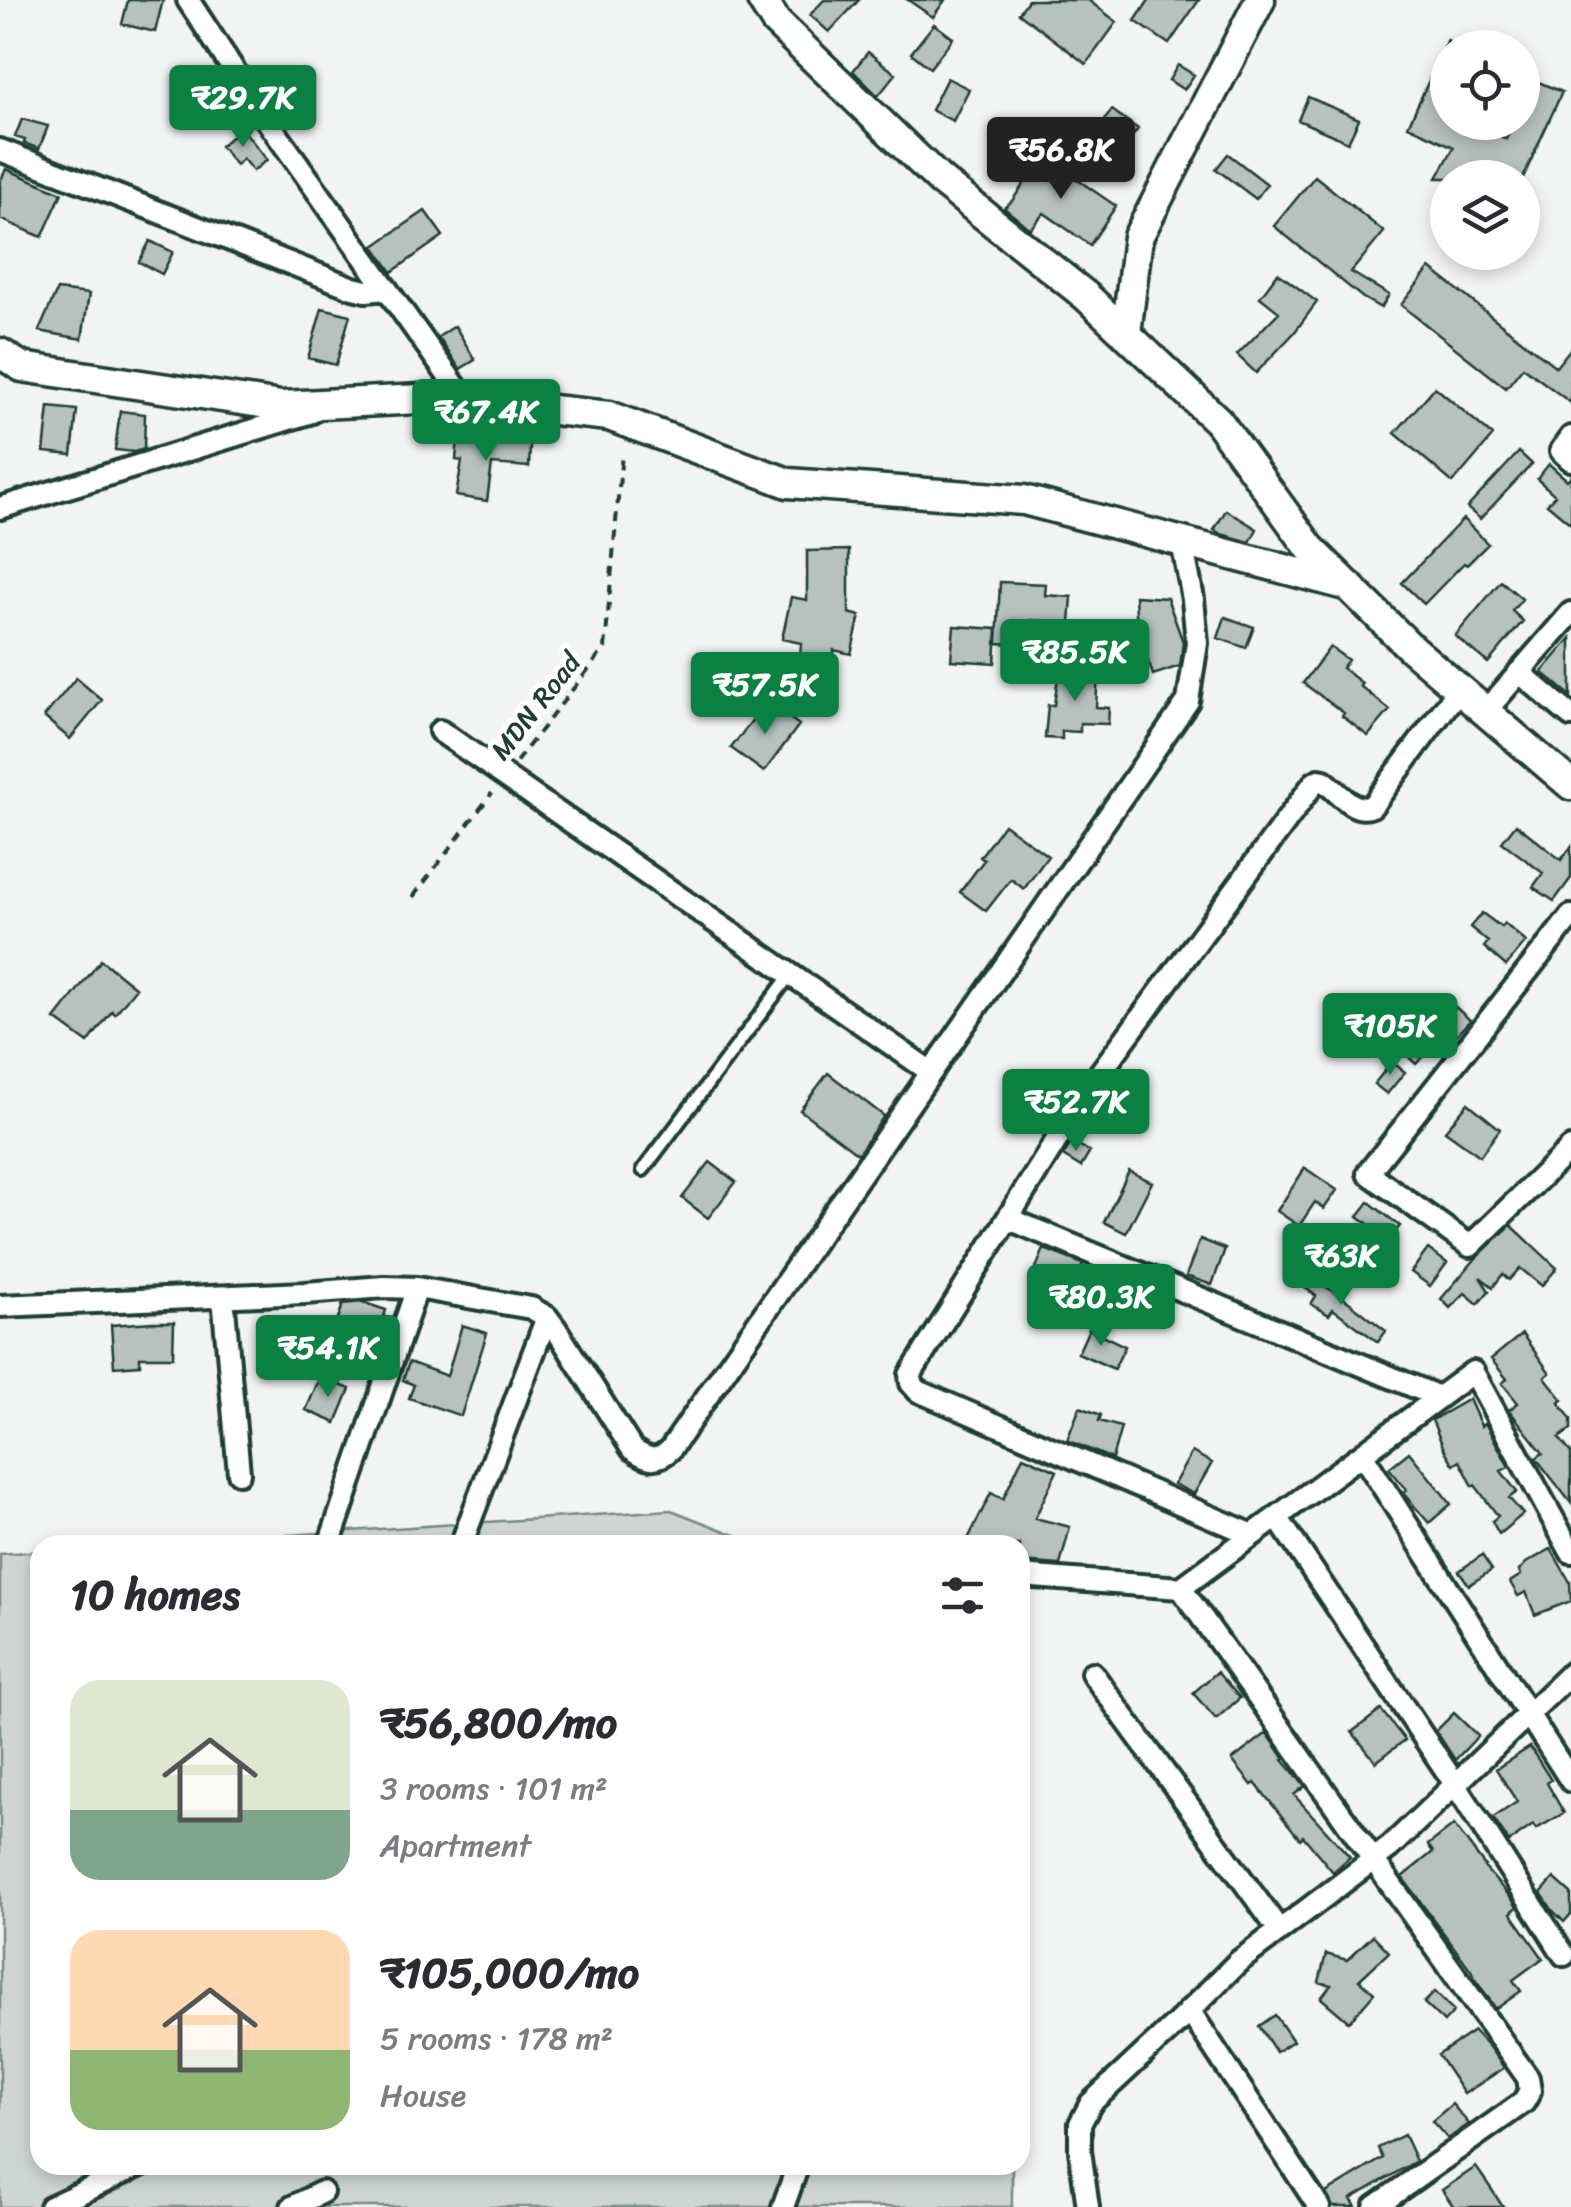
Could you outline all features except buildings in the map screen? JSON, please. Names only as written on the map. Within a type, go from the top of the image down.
[{"type":"main road","points":[[762,0],[776,22],[940,180],[1086,296],[1218,421],[1310,548],[1411,648],[1571,785]]},
{"type":"main road","points":[[1126,333],[1138,237],[1260,0]]},
{"type":"main road","points":[[0,352],[22,367],[280,406],[441,398],[609,416],[788,483],[1024,500],[1349,586]]},
{"type":"street","points":[[188,0],[261,112],[466,401]]},
{"type":"street","points":[[0,150],[353,288],[386,289]]},
{"type":"street","points":[[0,508],[342,403]]},
{"type":"street","points":[[1571,437],[1561,451],[1571,460]]},
{"type":"street","points":[[0,1306],[367,1287],[417,1288],[532,1308],[547,1317],[632,1449],[654,1460],[664,1456],[1188,701],[1197,643],[1182,542]]},
{"type":"street","points":[[1485,712],[1571,614]]},
{"type":"street","points":[[1520,672],[1571,716]]},
{"type":"street","points":[[1253,1534],[918,1391],[910,1375],[1089,1088],[1314,783],[1324,781],[1357,808],[1372,806],[1458,689]]},
{"type":"street","points":[[440,731],[931,1072]]},
{"type":"street","points":[[1571,916],[1368,1173],[1470,1246],[1571,1148]]},
{"type":"street","points":[[1009,1219],[1440,1397]]},
{"type":"street","points":[[332,1535],[417,1288]]},
{"type":"street","points":[[224,1297],[239,1473]]},
{"type":"street","points":[[465,1535],[547,1317]]},
{"type":"street","points":[[1030,1577],[1181,1588],[1473,1372],[1571,1552]]},
{"type":"street","points":[[1362,1454],[1571,1782]]},
{"type":"street","points":[[1278,1517],[1564,1955]]},
{"type":"street","points":[[1181,1588],[1528,2078],[1530,2091],[1524,2102],[1375,2207]]},
{"type":"street","points":[[1088,2207],[1080,2124],[1091,2103],[1238,1962],[1390,1847],[1571,1673]]},
{"type":"street","points":[[1092,1674],[1278,1930]]},
{"type":"street","points":[[1190,2010],[1319,2207]]},
{"type":"street","points":[[50,2207],[119,2175]]},
{"type":"street","points":[[783,2207],[794,2175]]},
{"type":"street","points":[[292,2207],[322,2192]]},
{"type":"lane","points":[[644,1170],[791,974]]},
{"type":"path","name":"MDN Road","points":[[413,896],[605,648],[622,453]]},
{"type":"shaded area","points":[[671,1510],[735,1535],[289,1535]]},
{"type":"shaded area","points":[[30,1552],[30,2175],[1012,2175],[1012,2207],[0,2207],[0,1554]]}]
